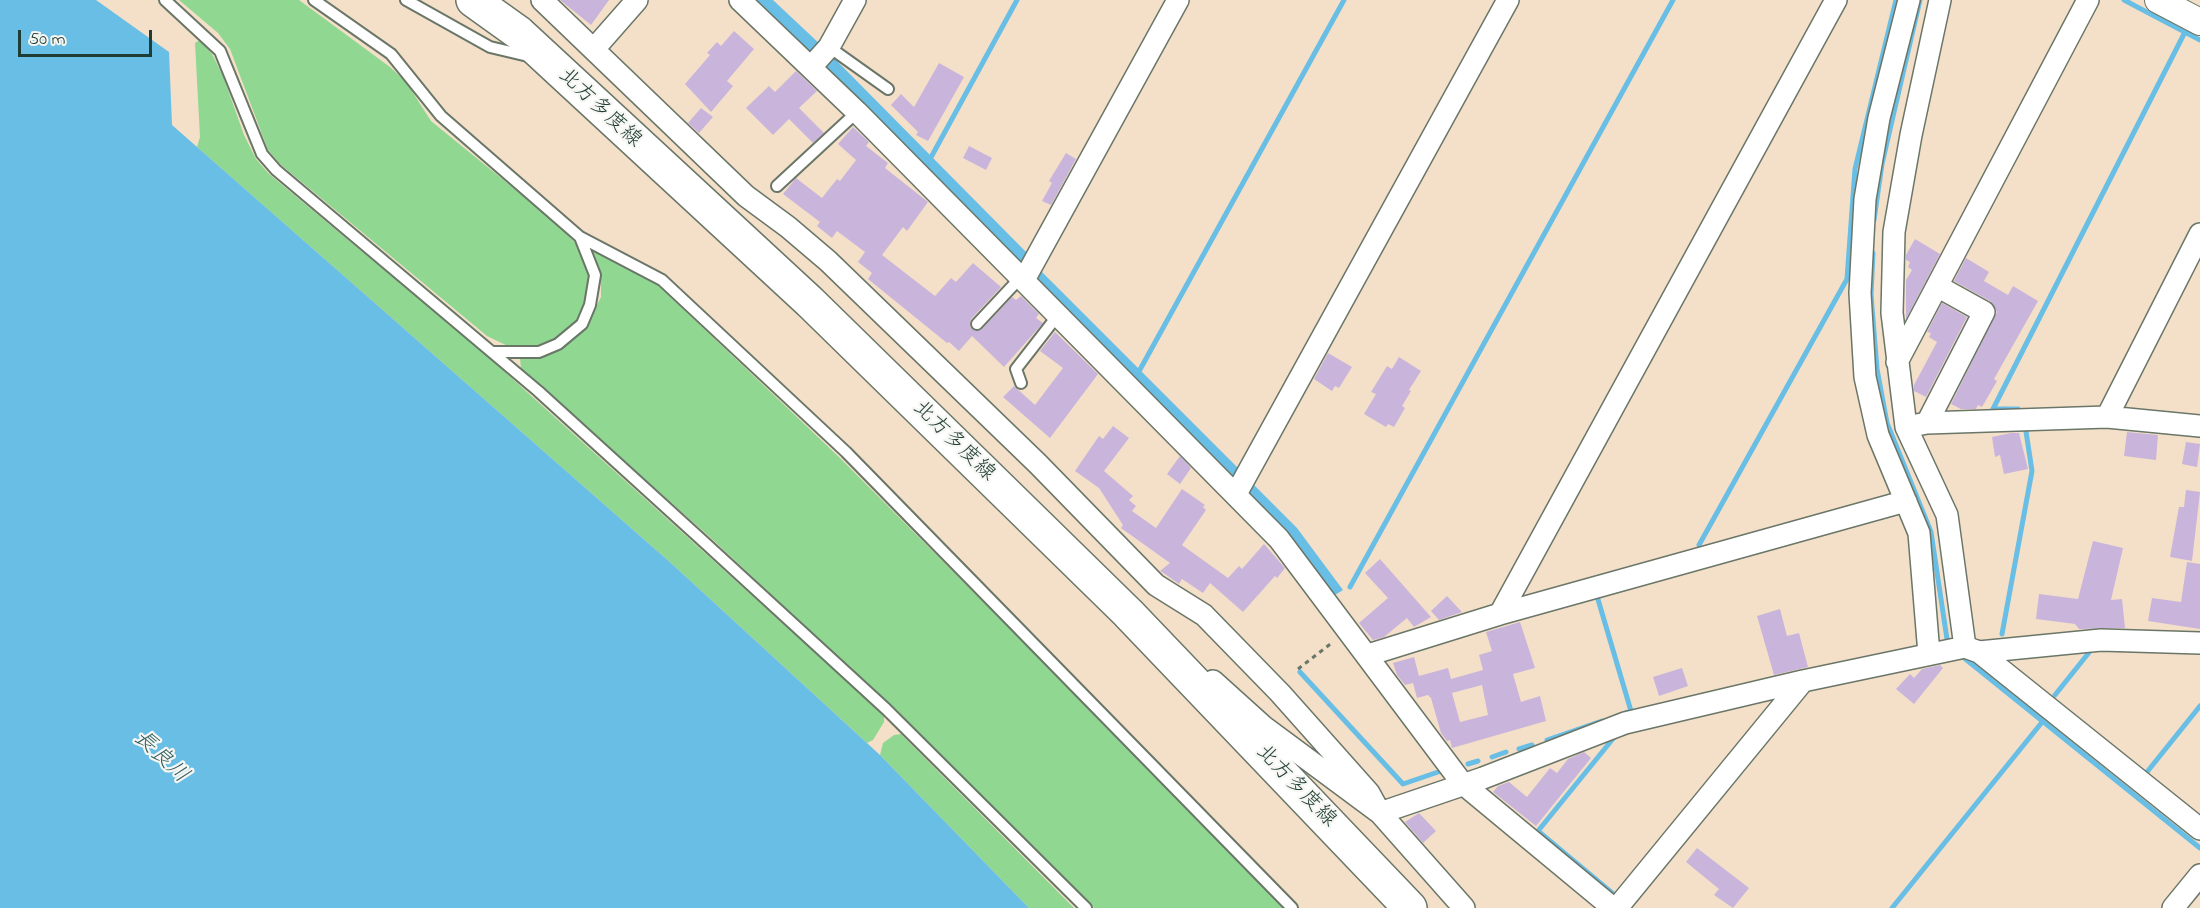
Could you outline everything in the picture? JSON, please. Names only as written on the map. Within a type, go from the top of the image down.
[{"type":"main road","name":"北方多度線","points":[[473,0],[519,33],[810,302],[1128,613],[1410,908]]},
{"type":"street","points":[[542,0],[746,196],[788,226],[837,269],[1038,464],[1156,585],[1204,615],[1280,693],[1369,793],[1380,813]]},
{"type":"street","points":[[594,49],[637,0]]},
{"type":"street","points":[[740,0],[857,112],[1279,538],[1462,783],[1615,908],[1803,681]]},
{"type":"street","points":[[811,67],[829,46],[855,0]]},
{"type":"street","points":[[1023,279],[1179,0]]},
{"type":"street","points":[[1236,494],[1508,0]]},
{"type":"street","points":[[1500,614],[1836,0]]},
{"type":"street","points":[[1909,0],[1879,118],[1865,200],[1860,293],[1868,389],[1878,435],[1919,533],[1935,653]]},
{"type":"street","points":[[1940,0],[1911,135],[1894,232],[1892,313],[1906,427],[1947,515],[1972,650],[2200,829]]},
{"type":"street","points":[[1897,362],[2088,0]]},
{"type":"street","points":[[2158,0],[2200,22]]},
{"type":"street","points":[[2107,417],[2200,234]]},
{"type":"street","points":[[1927,423],[1984,312],[1937,286]]},
{"type":"street","points":[[1906,427],[1927,423],[2107,417],[2200,426]]},
{"type":"street","points":[[1368,655],[1500,614],[1906,501]]},
{"type":"street","points":[[1128,613],[1175,647],[1264,727],[1380,813],[1464,908]]},
{"type":"street","points":[[1380,813],[1625,723],[1935,653],[2101,640],[2200,643]]},
{"type":"street","points":[[2173,908],[2200,875]]},
{"type":"lane","points":[[165,0],[220,51],[262,154],[276,170],[493,352],[886,709],[1086,908]]},
{"type":"lane","points":[[314,0],[391,54],[441,116],[580,237],[662,280],[846,452],[1292,908]]},
{"type":"lane","points":[[406,0],[490,46],[546,60]]},
{"type":"lane","points":[[829,46],[888,89]]},
{"type":"lane","points":[[777,186],[857,112]]},
{"type":"lane","points":[[493,352],[539,352],[558,344],[582,324],[590,305],[595,275],[580,237]]},
{"type":"lane","points":[[977,324],[1023,279]]},
{"type":"lane","points":[[1021,383],[1016,369],[1058,315]]},
{"type":"path","points":[[1299,669],[1349,630]]},
{"type":"green space","points":[[179,0],[299,0],[390,67],[406,82],[431,121],[560,226],[578,246],[590,281],[583,309],[575,323],[556,339],[527,349],[510,347],[487,336],[280,164],[268,150],[230,49],[218,33]]},
{"type":"green space","points":[[200,40],[212,54],[223,76],[244,135],[256,159],[269,174],[485,354],[884,715],[884,722],[873,740],[867,743],[672,564],[197,147],[200,137],[195,43]]},
{"type":"green space","points":[[593,251],[639,273],[658,285],[840,458],[1250,870],[1285,908],[1094,908],[893,709],[712,539],[521,369],[520,358],[546,355],[562,348],[586,328],[601,297],[601,273]]},
{"type":"green space","points":[[901,734],[1074,908],[1029,908],[880,755],[883,743],[894,735]]},
{"type":"water","name":"長良川","points":[[0,0],[96,0],[169,52],[172,125],[672,564],[880,755],[1029,908],[0,908]]},
{"type":"water","points":[[755,0],[773,0],[822,46],[812,53]]},
{"type":"water","points":[[834,58],[1032,258],[1022,265],[823,66]]},
{"type":"water","points":[[1039,269],[1241,471],[1232,478],[1034,278]]},
{"type":"water","points":[[1250,481],[1297,528],[1343,590],[1335,595],[1292,539],[1245,490]]},
{"type":"building","points":[[560,0],[609,0],[591,25]]},
{"type":"building","points":[[734,31],[754,49],[727,81],[733,86],[711,112],[685,84],[710,55],[707,53],[717,42],[721,46]]},
{"type":"building","points":[[939,63],[964,77],[928,141],[916,135],[918,132],[891,105],[901,94],[914,107]]},
{"type":"building","points":[[796,71],[817,91],[799,108],[824,133],[813,143],[789,119],[773,135],[746,108],[769,86],[775,92]]},
{"type":"building","points":[[701,108],[713,117],[699,133],[688,123]]},
{"type":"building","points":[[853,127],[869,142],[866,146],[888,163],[885,168],[928,202],[907,231],[903,227],[882,255],[935,296],[951,278],[956,282],[973,263],[1001,287],[971,319],[970,327],[975,331],[982,329],[1012,297],[1016,300],[1021,296],[1039,314],[1036,318],[1043,323],[1004,367],[972,336],[959,351],[949,342],[947,343],[868,279],[872,273],[858,262],[865,252],[837,231],[832,238],[817,226],[820,222],[783,194],[796,178],[822,198],[837,179],[840,181],[856,160],[838,144]]},
{"type":"building","points":[[969,146],[992,158],[986,170],[963,158]]},
{"type":"building","points":[[1066,153],[1076,159],[1051,205],[1042,201],[1052,183],[1049,181]]},
{"type":"building","points":[[1915,239],[1940,254],[1906,319],[1906,280],[1912,270],[1908,267],[1910,262],[1906,260],[1906,255]]},
{"type":"building","points":[[1966,258],[1989,272],[1984,281],[2008,295],[2013,286],[2038,301],[1994,379],[1997,381],[1982,407],[1978,405],[1976,409],[1961,409],[1951,404],[1997,312],[1990,301],[1954,281]]},
{"type":"building","points":[[1942,303],[1967,317],[1926,397],[1914,391],[1914,385],[1937,342],[1929,337],[1931,333],[1927,332]]},
{"type":"building","points":[[1055,332],[1098,374],[1050,438],[1003,397],[1014,386],[1035,405],[1063,368],[1040,351]]},
{"type":"building","points":[[1328,353],[1352,367],[1339,388],[1335,386],[1332,391],[1314,379]]},
{"type":"building","points":[[1399,357],[1421,371],[1409,390],[1411,391],[1402,406],[1405,408],[1394,427],[1388,424],[1386,427],[1364,414],[1376,394],[1371,392],[1387,366],[1392,369]]},
{"type":"building","points":[[1113,426],[1129,438],[1104,471],[1133,496],[1129,500],[1136,506],[1132,511],[1156,528],[1182,489],[1205,505],[1203,507],[1206,510],[1182,545],[1228,578],[1239,566],[1242,569],[1264,544],[1285,568],[1243,612],[1210,583],[1203,593],[1182,579],[1179,584],[1160,571],[1170,563],[1121,528],[1123,525],[1099,488],[1075,471],[1099,436],[1103,439]]},
{"type":"building","points":[[2127,432],[2158,435],[2156,460],[2124,456]]},
{"type":"building","points":[[2019,433],[2028,469],[2004,474],[2000,455],[1995,457],[1992,437]]},
{"type":"building","points":[[2186,442],[2200,444],[2197,467],[2182,464]]},
{"type":"building","points":[[1180,456],[1191,468],[1180,484],[1167,474]]},
{"type":"building","points":[[2186,490],[2200,492],[2192,561],[2170,557],[2179,507],[2184,507]]},
{"type":"building","points":[[2093,541],[2123,548],[2111,600],[2122,599],[2125,628],[2079,629],[2075,624],[2036,619],[2039,594],[2078,599]]},
{"type":"building","points":[[1380,559],[1431,617],[1414,627],[1407,618],[1384,637],[1373,640],[1359,623],[1388,598],[1365,573]]},
{"type":"building","points":[[2187,562],[2200,564],[2200,629],[2148,621],[2152,598],[2181,602]]},
{"type":"building","points":[[1447,596],[1462,612],[1439,620],[1431,611]]},
{"type":"building","points":[[1780,609],[1787,636],[1799,633],[1808,667],[1774,675],[1757,616]]},
{"type":"building","points":[[1520,622],[1535,668],[1513,674],[1521,702],[1540,696],[1546,721],[1452,748],[1450,740],[1447,741],[1441,733],[1431,698],[1428,695],[1417,698],[1413,683],[1405,685],[1397,675],[1393,663],[1414,657],[1419,676],[1448,668],[1451,679],[1483,670],[1479,655],[1492,651],[1486,632]],"holes":[[[1482,685],[1488,715],[1460,722],[1452,693]]]},
{"type":"building","points":[[1940,665],[1943,668],[1914,704],[1896,689],[1910,674],[1914,678],[1922,669]]},
{"type":"building","points":[[1682,668],[1688,686],[1659,696],[1653,677]]},
{"type":"building","points":[[1584,752],[1591,758],[1536,826],[1493,792],[1498,786],[1509,782],[1527,797],[1550,768],[1557,773],[1568,759]]},
{"type":"building","points":[[1419,813],[1436,831],[1423,843],[1405,822]]},
{"type":"building","points":[[1697,848],[1749,888],[1733,908],[1714,895],[1719,889],[1686,862]]},
{"type":"waterway","points":[[929,161],[1017,0]]},
{"type":"waterway","points":[[1137,375],[1344,0]]},
{"type":"waterway","points":[[1350,587],[1673,0]]},
{"type":"waterway","points":[[1699,545],[1847,279],[1855,169],[1896,0]]},
{"type":"waterway","points":[[1874,220],[1882,164],[1920,0]]},
{"type":"waterway","points":[[2124,0],[2200,40]]},
{"type":"waterway","points":[[2020,412],[2018,409],[1993,409],[2185,32]]},
{"type":"waterway","points":[[1873,253],[1871,295],[1877,369],[1887,423],[1931,532],[1948,646]]},
{"type":"waterway","points":[[2002,634],[2032,471],[2025,425]]},
{"type":"waterway","points":[[1601,595],[1597,596],[1631,711],[1625,713]]},
{"type":"waterway","points":[[2055,695],[2091,650]]},
{"type":"waterway","points":[[1958,653],[2200,848]]},
{"type":"waterway","points":[[1300,672],[1403,784],[1441,771]]},
{"type":"waterway","points":[[2147,772],[2200,706]]},
{"type":"waterway","points":[[1547,740],[1602,721]]},
{"type":"waterway","points":[[1892,908],[2043,721]]},
{"type":"waterway","points":[[1616,735],[1538,831],[1617,897]]},
{"type":"waterway","points":[[1519,749],[1532,745]]},
{"type":"waterway","points":[[1492,757],[1506,752]]},
{"type":"waterway","points":[[1468,764],[1478,761]]}]
